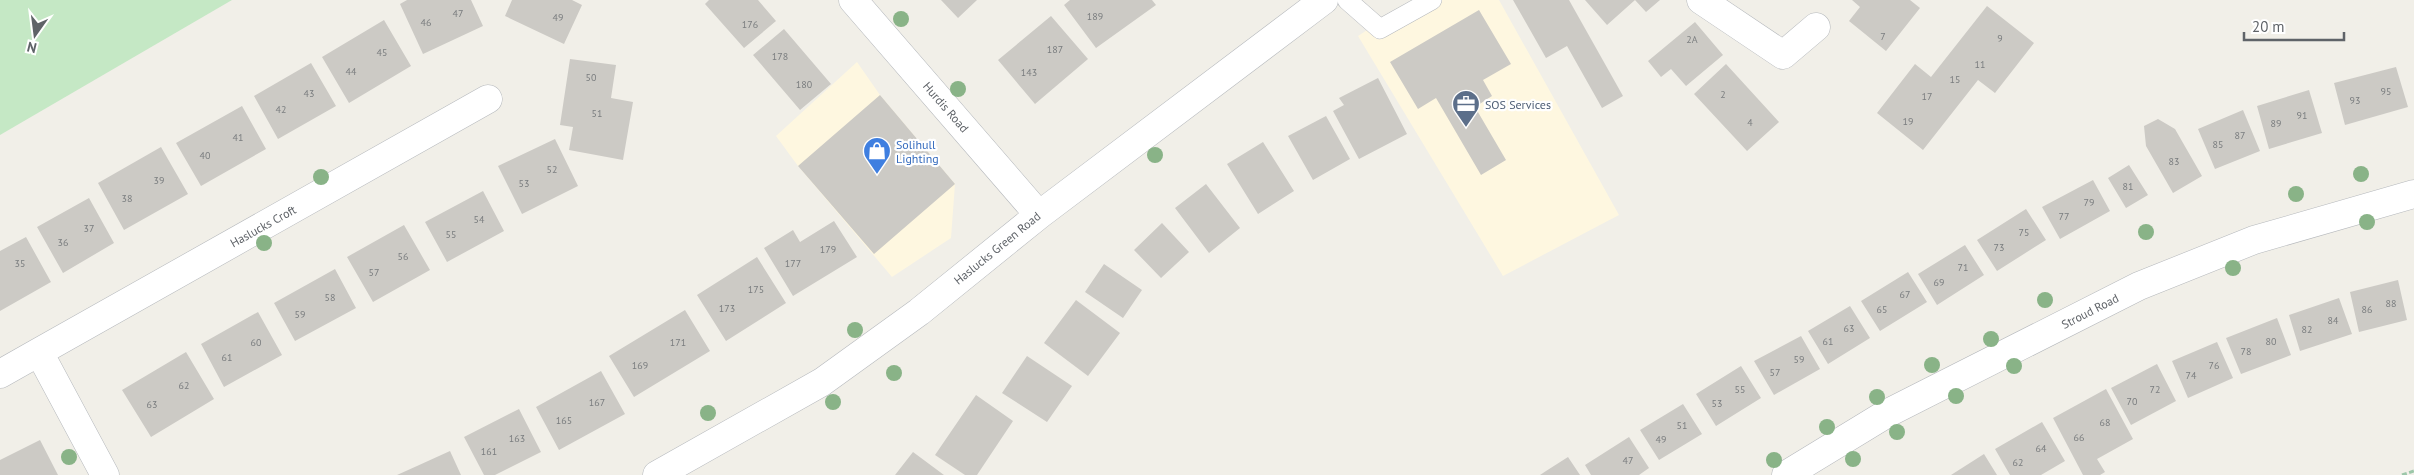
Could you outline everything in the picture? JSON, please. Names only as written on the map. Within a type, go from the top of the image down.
[{"type":"street","name":"Hurdis Road","points":[[853,0],[1038,215]]},
{"type":"street","name":"Haslucks Green Road","points":[[657,475],[822,382],[919,312],[1038,215],[1324,0]]},
{"type":"street","points":[[1702,0],[1783,55],[1816,27]]},
{"type":"street","name":"Haslucks Croft","points":[[0,374],[488,99]]},
{"type":"street","name":"Stroud Road","points":[[1786,475],[1886,414],[2140,286],[2254,240],[2414,194]]},
{"type":"street","points":[[39,352],[105,475]]},
{"type":"lane","points":[[1347,0],[1380,29],[1432,0]]},
{"type":"path","points":[[2402,475],[2414,471]]},
{"type":"shaded area","points":[[1413,0],[1499,0],[1619,215],[1503,276],[1358,36]]},
{"type":"shaded area","name":"Solihull Lighting","points":[[857,62],[880,95],[955,184],[951,238],[892,277],[798,166],[776,136]]},
{"type":"green space","points":[[0,0],[232,0],[0,135]]},
{"type":"building","points":[[407,0],[471,0],[483,26],[423,54],[400,4]]},
{"type":"building","points":[[512,0],[572,0],[582,5],[564,44],[505,16]]},
{"type":"building","points":[[709,0],[758,0],[776,21],[744,48],[705,4]]},
{"type":"building","points":[[941,0],[977,0],[958,18]]},
{"type":"building","points":[[1070,0],[1152,0],[1156,5],[1096,48],[1064,5]]},
{"type":"building","points":[[1513,0],[1569,0],[1623,96],[1602,108],[1567,46],[1546,58]]},
{"type":"building","points":[[1585,0],[1635,0],[1607,25]]},
{"type":"building","points":[[1635,0],[1660,0],[1646,12]]},
{"type":"building","points":[[1852,0],[1910,0],[1920,8],[1886,51],[1849,21],[1860,7]]},
{"type":"building","points":[[1987,6],[2034,43],[1995,93],[1978,80],[1923,150],[1877,113],[1915,64],[1931,77]]},
{"type":"building","points":[[1479,10],[1511,64],[1483,80],[1492,96],[1475,107],[1506,160],[1481,175],[1436,98],[1418,109],[1390,62]]},
{"type":"building","points":[[1051,16],[1088,59],[1035,104],[998,60]]},
{"type":"building","points":[[384,20],[411,66],[349,103],[322,57]]},
{"type":"building","points":[[1695,22],[1723,55],[1686,86],[1671,69],[1661,77],[1648,61]]},
{"type":"building","points":[[784,29],[831,84],[800,110],[753,55]]},
{"type":"building","points":[[570,59],[616,65],[611,98],[633,102],[623,160],[569,150],[573,127],[560,125]]},
{"type":"building","points":[[311,63],[336,106],[278,139],[254,96]]},
{"type":"building","points":[[1726,64],[1779,122],[1747,151],[1694,94]]},
{"type":"building","points":[[2396,67],[2408,107],[2345,125],[2334,83]]},
{"type":"building","points":[[1378,78],[1407,134],[1359,159],[1333,111],[1344,105],[1339,98]]},
{"type":"building","points":[[2309,90],[2322,133],[2269,149],[2257,106]]},
{"type":"building","name":"Solihull Lighting","points":[[880,95],[955,184],[874,254],[798,166]]},
{"type":"building","points":[[242,106],[266,149],[201,186],[176,143]]},
{"type":"building","points":[[2243,110],[2260,151],[2215,169],[2198,129]]},
{"type":"building","points":[[1326,116],[1350,159],[1313,180],[1288,136]]},
{"type":"building","points":[[2158,119],[2175,129],[2202,176],[2173,193],[2146,146],[2144,126]]},
{"type":"building","points":[[555,139],[578,186],[522,214],[498,166]]},
{"type":"building","points":[[1263,142],[1294,191],[1258,214],[1227,164]]},
{"type":"building","points":[[161,147],[188,194],[124,230],[98,183]]},
{"type":"building","points":[[2129,165],[2148,195],[2126,208],[2108,178]]},
{"type":"building","points":[[2093,180],[2110,211],[2060,239],[2042,207]]},
{"type":"building","points":[[1206,184],[1240,228],[1209,253],[1175,208]]},
{"type":"building","points":[[483,191],[504,231],[447,262],[425,222]]},
{"type":"building","points":[[89,198],[114,243],[63,273],[37,227]]},
{"type":"building","points":[[2026,209],[2046,240],[1997,271],[1977,240]]},
{"type":"building","points":[[834,221],[857,257],[793,296],[764,248],[793,230],[800,242]]},
{"type":"building","points":[[1162,223],[1189,252],[1161,278],[1134,250]]},
{"type":"building","points":[[404,225],[430,270],[373,302],[347,257]]},
{"type":"building","points":[[26,237],[51,282],[0,311],[0,251]]},
{"type":"building","points":[[1965,245],[1984,275],[1937,305],[1918,274]]},
{"type":"building","points":[[757,257],[786,303],[726,341],[697,295]]},
{"type":"building","points":[[1104,264],[1142,290],[1123,318],[1085,292]]},
{"type":"building","points":[[335,269],[356,308],[295,341],[274,303]]},
{"type":"building","points":[[1908,272],[1927,302],[1880,331],[1861,301]]},
{"type":"building","points":[[2398,280],[2407,320],[2359,332],[2350,292]]},
{"type":"building","points":[[2339,298],[2352,334],[2300,351],[2289,315]]},
{"type":"building","points":[[1076,300],[1120,333],[1088,376],[1044,343]]},
{"type":"building","points":[[1850,306],[1870,338],[1828,364],[1808,331]]},
{"type":"building","points":[[685,310],[710,351],[634,397],[609,356]]},
{"type":"building","points":[[258,312],[282,355],[224,387],[201,344]]},
{"type":"building","points":[[2277,318],[2291,355],[2241,374],[2226,338]]},
{"type":"building","points":[[1801,336],[1820,369],[1774,395],[1754,361]]},
{"type":"building","points":[[2217,342],[2233,378],[2188,398],[2172,361]]},
{"type":"building","points":[[186,352],[214,399],[151,437],[122,390]]},
{"type":"building","points":[[1027,356],[1072,386],[1047,422],[1002,393]]},
{"type":"building","points":[[2157,364],[2176,401],[2131,425],[2111,388]]},
{"type":"building","points":[[1741,366],[1761,398],[1716,426],[1696,394]]},
{"type":"building","points":[[601,371],[625,414],[559,450],[536,407]]},
{"type":"building","points":[[2106,389],[2133,439],[2097,459],[2105,472],[2100,475],[2083,475],[2053,418]]},
{"type":"building","points":[[976,395],[1013,421],[977,475],[965,475],[935,455]]},
{"type":"building","points":[[1683,404],[1702,434],[1659,460],[1640,430]]},
{"type":"building","points":[[519,409],[541,452],[495,475],[484,475],[464,437]]},
{"type":"building","points":[[2042,422],[2065,461],[2041,475],[2010,475],[1995,449]]},
{"type":"building","points":[[1629,437],[1649,468],[1639,475],[1591,475],[1585,465]]},
{"type":"building","points":[[40,440],[58,475],[0,475],[0,460]]},
{"type":"building","points":[[450,451],[461,475],[397,475],[417,466]]},
{"type":"building","points":[[913,452],[944,475],[895,475]]},
{"type":"building","points":[[1984,454],[1997,475],[1951,475]]},
{"type":"building","points":[[1568,457],[1580,475],[1540,475],[1546,471]]},
{"type":"place","name":"SOS Services","points":[[1466,128]]},
{"type":"place","name":"Solihull Lighting","points":[[877,175]]}]
